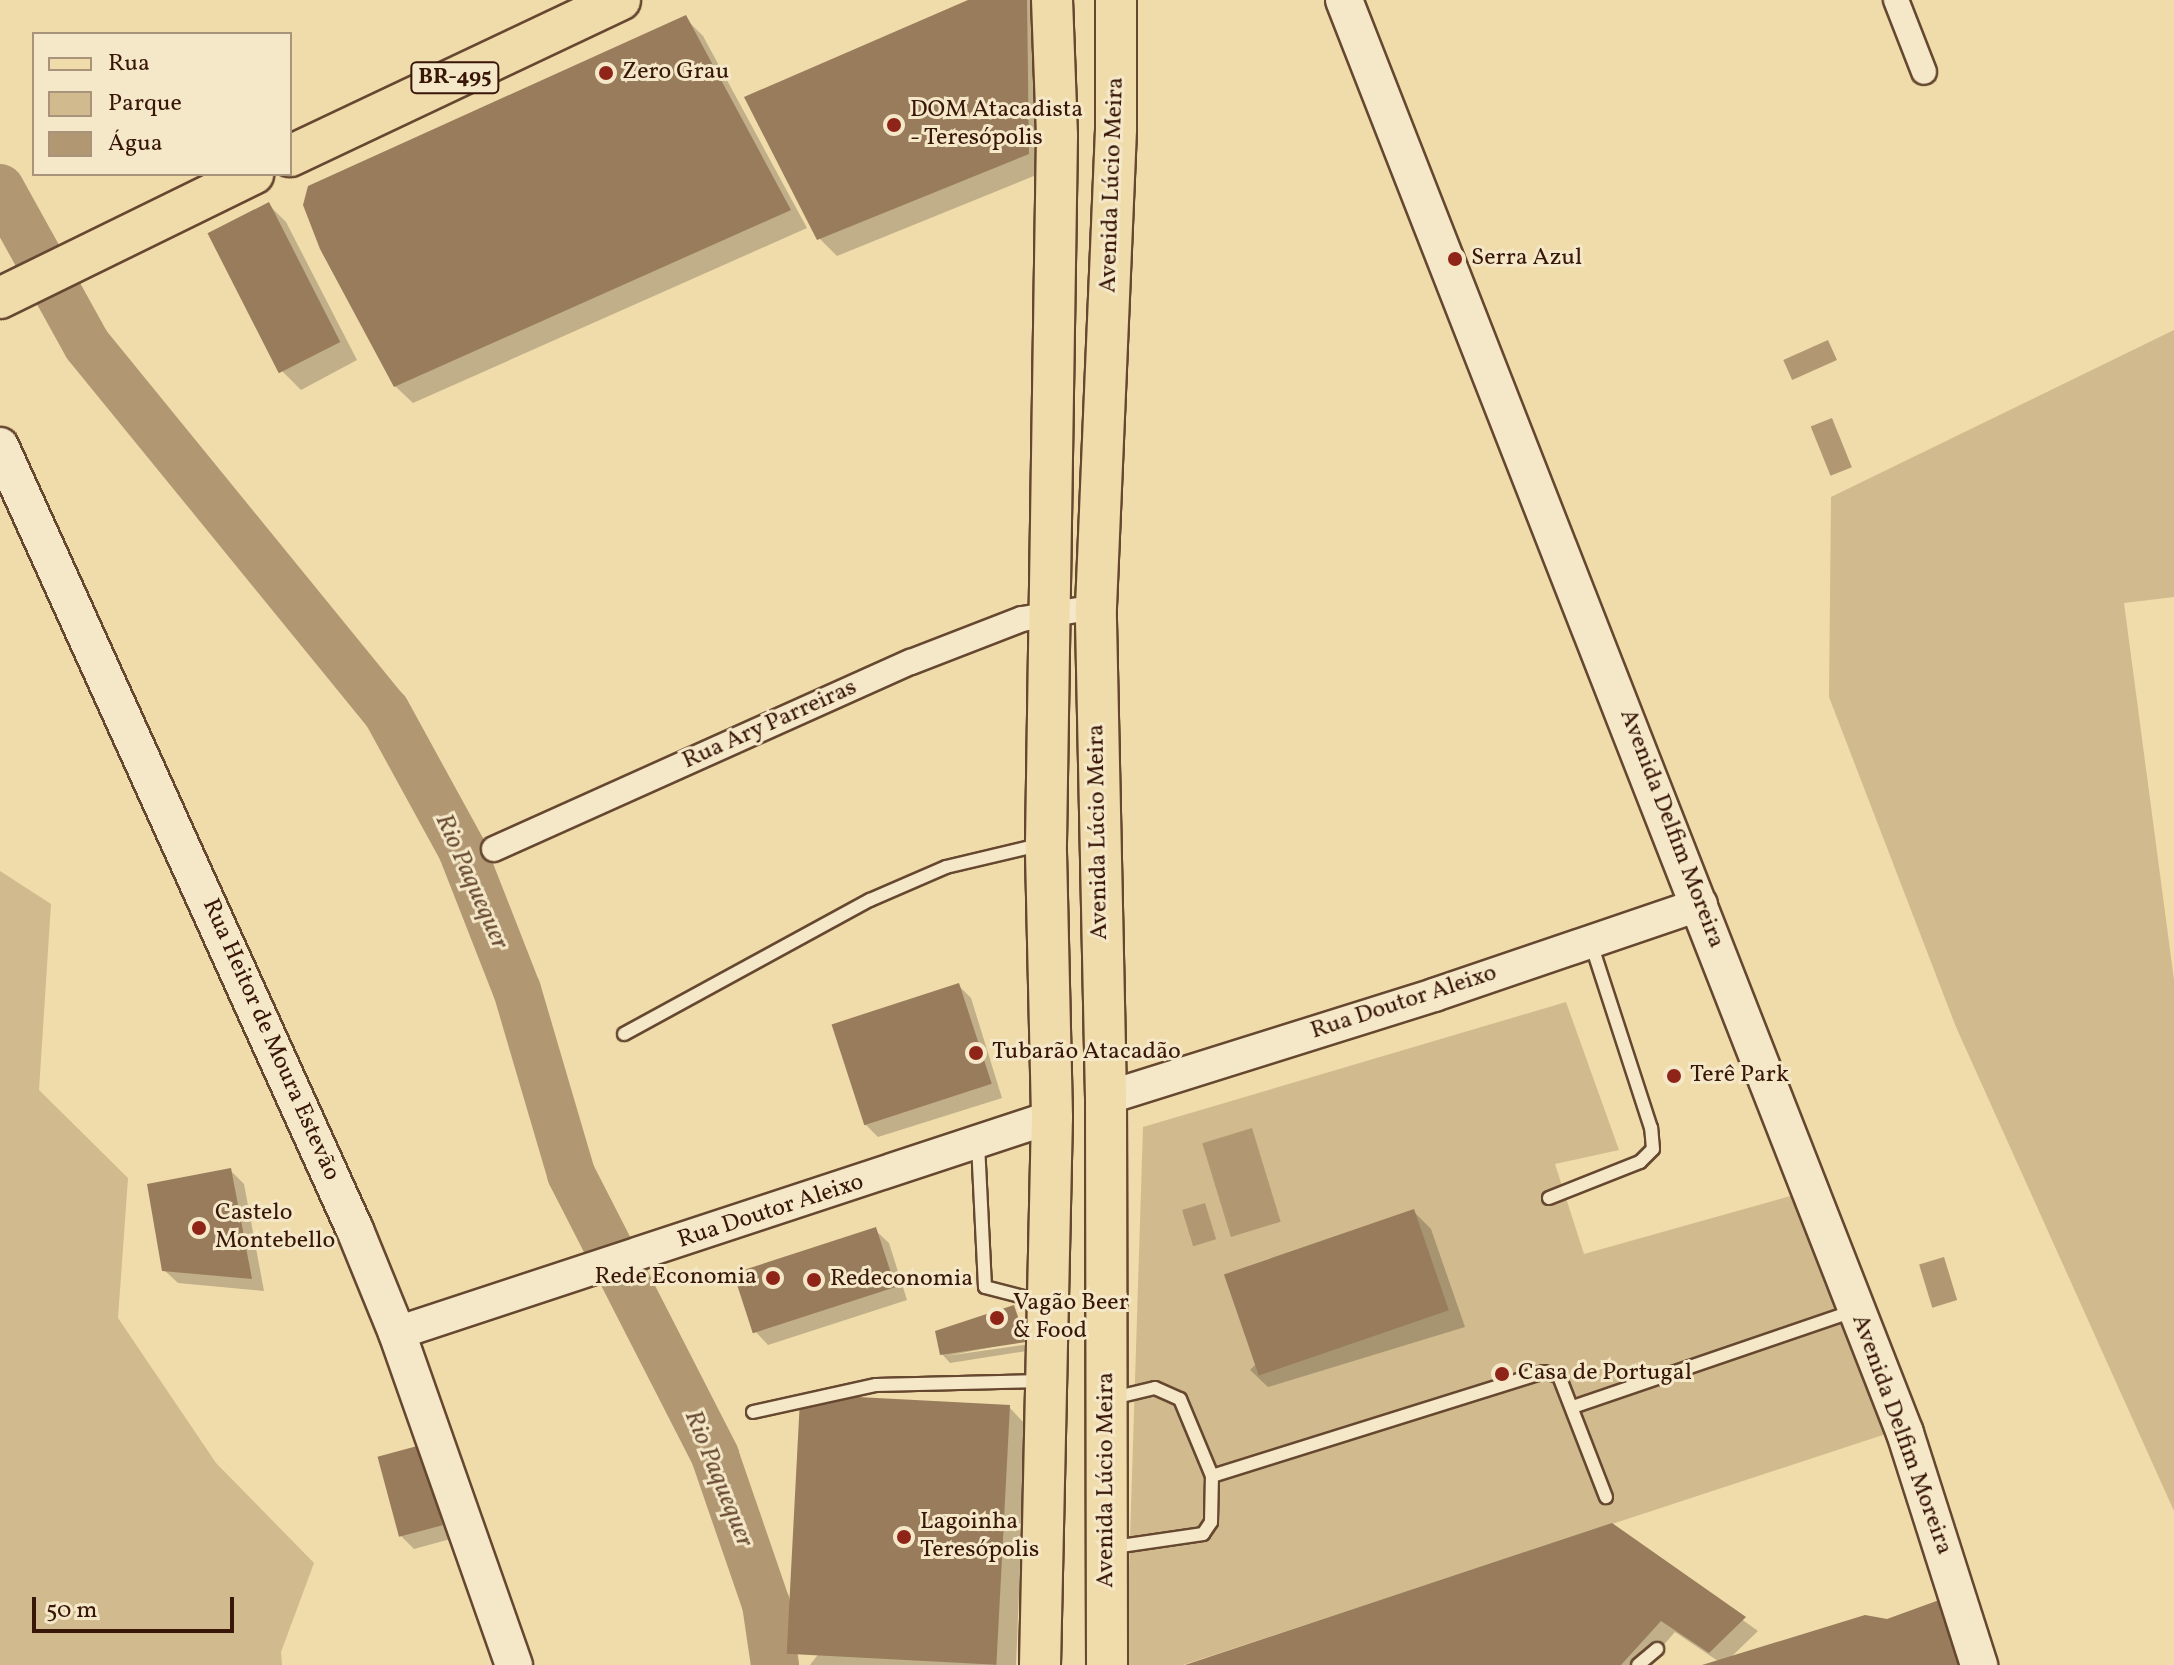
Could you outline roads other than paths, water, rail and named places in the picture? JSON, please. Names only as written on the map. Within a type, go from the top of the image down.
[{"type":"main road","name":"BR-495","points":[[292,155],[620,0]]},
{"type":"main road","name":"Avenida Lúcio Meira","points":[[1040,1665],[1050,1381],[1052,1117],[1046,843],[1057,136],[1052,0]]},
{"type":"main road","name":"Avenida Lúcio Meira","points":[[1107,1665],[1106,1098],[1096,607],[1116,128],[1116,0]]},
{"type":"main road","name":"Avenida Delfim Moreira","points":[[1344,0],[1701,904],[1905,1433],[1979,1665]]},
{"type":"main road","points":[[1057,136],[1116,128]]},
{"type":"main road","points":[[0,298],[249,176]]},
{"type":"main road","name":"Rua Heitor de Moura Estevão","points":[[3,461],[262,1019],[397,1333],[514,1665]]},
{"type":"street","points":[[1896,0],[1924,72]]},
{"type":"street","name":"Rua Ary Parreiras","points":[[494,849],[911,662],[1050,612],[1096,607]]},
{"type":"street","name":"Rua Doutor Aleixo","points":[[1106,1098],[1434,995],[1701,904]]},
{"type":"street","name":"Rua Doutor Aleixo","points":[[397,1333],[978,1144],[1052,1117]]},
{"type":"lane","points":[[624,1034],[870,900],[946,867],[1046,843]]},
{"type":"lane","points":[[1549,1198],[1640,1162],[1653,1149],[1651,1128],[1590,940]]},
{"type":"lane","points":[[978,1144],[985,1287],[1050,1303]]},
{"type":"lane","points":[[1573,1407],[1857,1310]]},
{"type":"lane","points":[[1212,1476],[1544,1372],[1559,1376],[1606,1497]]},
{"type":"lane","points":[[753,1412],[876,1385],[1050,1381]]},
{"type":"lane","points":[[1106,1399],[1155,1388],[1169,1390],[1180,1399],[1212,1476],[1211,1522],[1203,1534],[1107,1548]]},
{"type":"lane","points":[[1638,1665],[1657,1649]]},
{"type":"water","points":[[1828,340],[1837,360],[1792,380],[1783,360]]},
{"type":"water","points":[[1832,418],[1852,467],[1831,476],[1811,427]]},
{"type":"water","points":[[1252,1128],[1281,1222],[1231,1237],[1202,1143]]},
{"type":"water","points":[[1205,1203],[1216,1239],[1193,1246],[1182,1210]]},
{"type":"water","points":[[1944,1257],[1957,1300],[1932,1308],[1919,1265]]},
{"type":"waterway","name":"Rio Paquequer","points":[[0,188],[87,345],[386,711],[462,850],[517,990],[571,1174],[715,1456],[766,1604],[775,1665]]},
{"type":"place","name":"Zero Grau","points":[[606,73]]},
{"type":"place","name":"DOM Atacadista - Teresópolis","points":[[894,125]]},
{"type":"place","name":"Serra Azul","points":[[1455,259]]},
{"type":"place","name":"Tubarão Atacadão","points":[[976,1053]]},
{"type":"place","name":"Terê Park","points":[[1674,1076]]},
{"type":"place","name":"Castelo Montebello","points":[[199,1228]]},
{"type":"place","name":"Rede Economia","points":[[773,1278]]},
{"type":"place","name":"Redeconomia","points":[[814,1280]]},
{"type":"place","name":"Vagão Beer & Food","points":[[997,1318]]},
{"type":"place","name":"Casa de Portugal","points":[[1502,1374]]},
{"type":"place","name":"Lagoinha Teresópolis","points":[[904,1537]]}]
